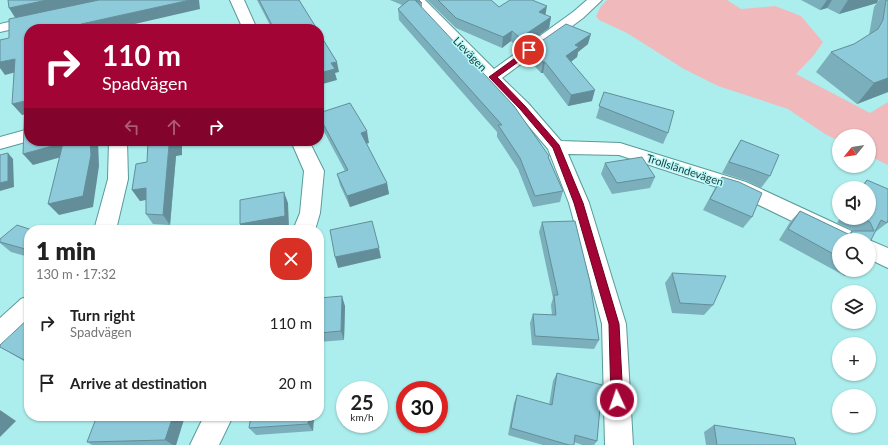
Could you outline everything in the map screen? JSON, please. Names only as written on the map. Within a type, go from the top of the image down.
[{"type":"street","points":[[237,0],[248,24]]},
{"type":"street","name":"Lievägen","points":[[418,0],[493,77],[556,147],[579,203],[614,324],[619,445]]},
{"type":"street","points":[[493,77],[578,15],[595,0]]},
{"type":"street","points":[[0,28],[53,16]]},
{"type":"street","points":[[0,143],[24,136]]},
{"type":"street","points":[[106,225],[118,179],[118,146]]},
{"type":"street","points":[[302,146],[314,171],[310,213],[306,225]]},
{"type":"street","name":"Trollsländevägen","points":[[556,147],[620,149],[739,187],[835,233]]},
{"type":"street","points":[[876,253],[888,259]]},
{"type":"street","points":[[0,334],[24,312]]},
{"type":"street","points":[[204,445],[216,421]]},
{"type":"shaded area","points":[[607,0],[727,0],[741,9],[775,6],[801,16],[823,42],[814,55],[796,74],[870,113],[888,102],[888,165],[876,159],[876,129],[832,129],[832,138],[788,109],[718,86],[684,69],[627,33],[599,20],[596,16],[601,6]]},
{"type":"building","points":[[8,0],[47,0],[9,8]]},
{"type":"building","points":[[99,0],[190,0],[81,24],[24,24],[24,101],[12,104],[15,59],[0,62],[0,40],[9,38],[9,19]]},
{"type":"building","points":[[259,0],[299,0],[314,24],[271,24]]},
{"type":"building","points":[[409,0],[415,0],[514,106],[549,156],[548,157],[563,191],[535,196],[520,158],[498,125],[502,125],[398,9]]},
{"type":"building","points":[[438,0],[491,0],[499,7],[510,0],[532,0],[547,6],[539,12],[551,17],[520,38],[512,31],[503,37],[456,18]]},
{"type":"building","points":[[886,0],[888,0],[888,78],[874,83],[831,52],[854,44],[878,29],[883,20]]},
{"type":"building","points":[[566,24],[591,34],[575,45],[579,47],[566,56],[595,90],[571,95],[545,62],[543,62],[530,49]]},
{"type":"building","points":[[324,41],[337,62],[331,63],[335,69],[324,72]]},
{"type":"building","points":[[604,92],[674,111],[668,133],[599,106]]},
{"type":"building","points":[[350,103],[367,131],[361,133],[387,183],[347,196],[337,174],[348,170],[324,125],[324,111]]},
{"type":"building","points":[[24,128],[24,146],[52,146],[23,154]]},
{"type":"building","points":[[741,140],[779,155],[770,176],[729,162]]},
{"type":"building","points":[[62,146],[90,146],[91,155],[83,196],[48,204]]},
{"type":"building","points":[[148,146],[169,146],[163,215],[146,214],[146,188],[132,190],[136,164],[147,162]]},
{"type":"building","points":[[8,153],[8,181],[0,183],[0,155]]},
{"type":"building","points":[[642,157],[655,177],[617,183],[605,163]]},
{"type":"building","points":[[722,177],[739,182],[762,193],[752,217],[710,199]]},
{"type":"building","points":[[876,184],[888,189],[887,223],[881,220],[874,233],[851,233],[852,231],[874,231],[871,225],[876,225]]},
{"type":"building","points":[[284,192],[285,216],[240,224],[240,200]]},
{"type":"building","points":[[800,211],[846,233],[832,233],[832,253],[788,229]]},
{"type":"building","points":[[372,221],[379,248],[335,257],[330,230]]},
{"type":"building","points":[[575,221],[590,282],[599,340],[535,336],[533,314],[556,315],[554,295],[558,295],[542,222]]},
{"type":"building","points":[[17,225],[24,227],[24,249],[0,242],[0,239]]},
{"type":"building","points":[[672,273],[726,276],[713,305],[680,303]]},
{"type":"building","points":[[342,296],[341,331],[324,333],[324,298]]},
{"type":"building","points":[[24,323],[24,360],[0,347],[0,345]]},
{"type":"building","points":[[557,373],[602,385],[597,441],[575,435],[574,445],[569,445],[511,428],[517,395],[552,405]]},
{"type":"building","points":[[95,421],[171,421],[165,440],[87,442]]},
{"type":"building","points":[[250,421],[308,421],[308,424],[249,428]]},
{"type":"building","points":[[714,425],[794,438],[796,445],[717,445]]},
{"type":"route","points":[[529,50],[493,77],[556,147],[579,203],[614,324],[617,400]]}]
